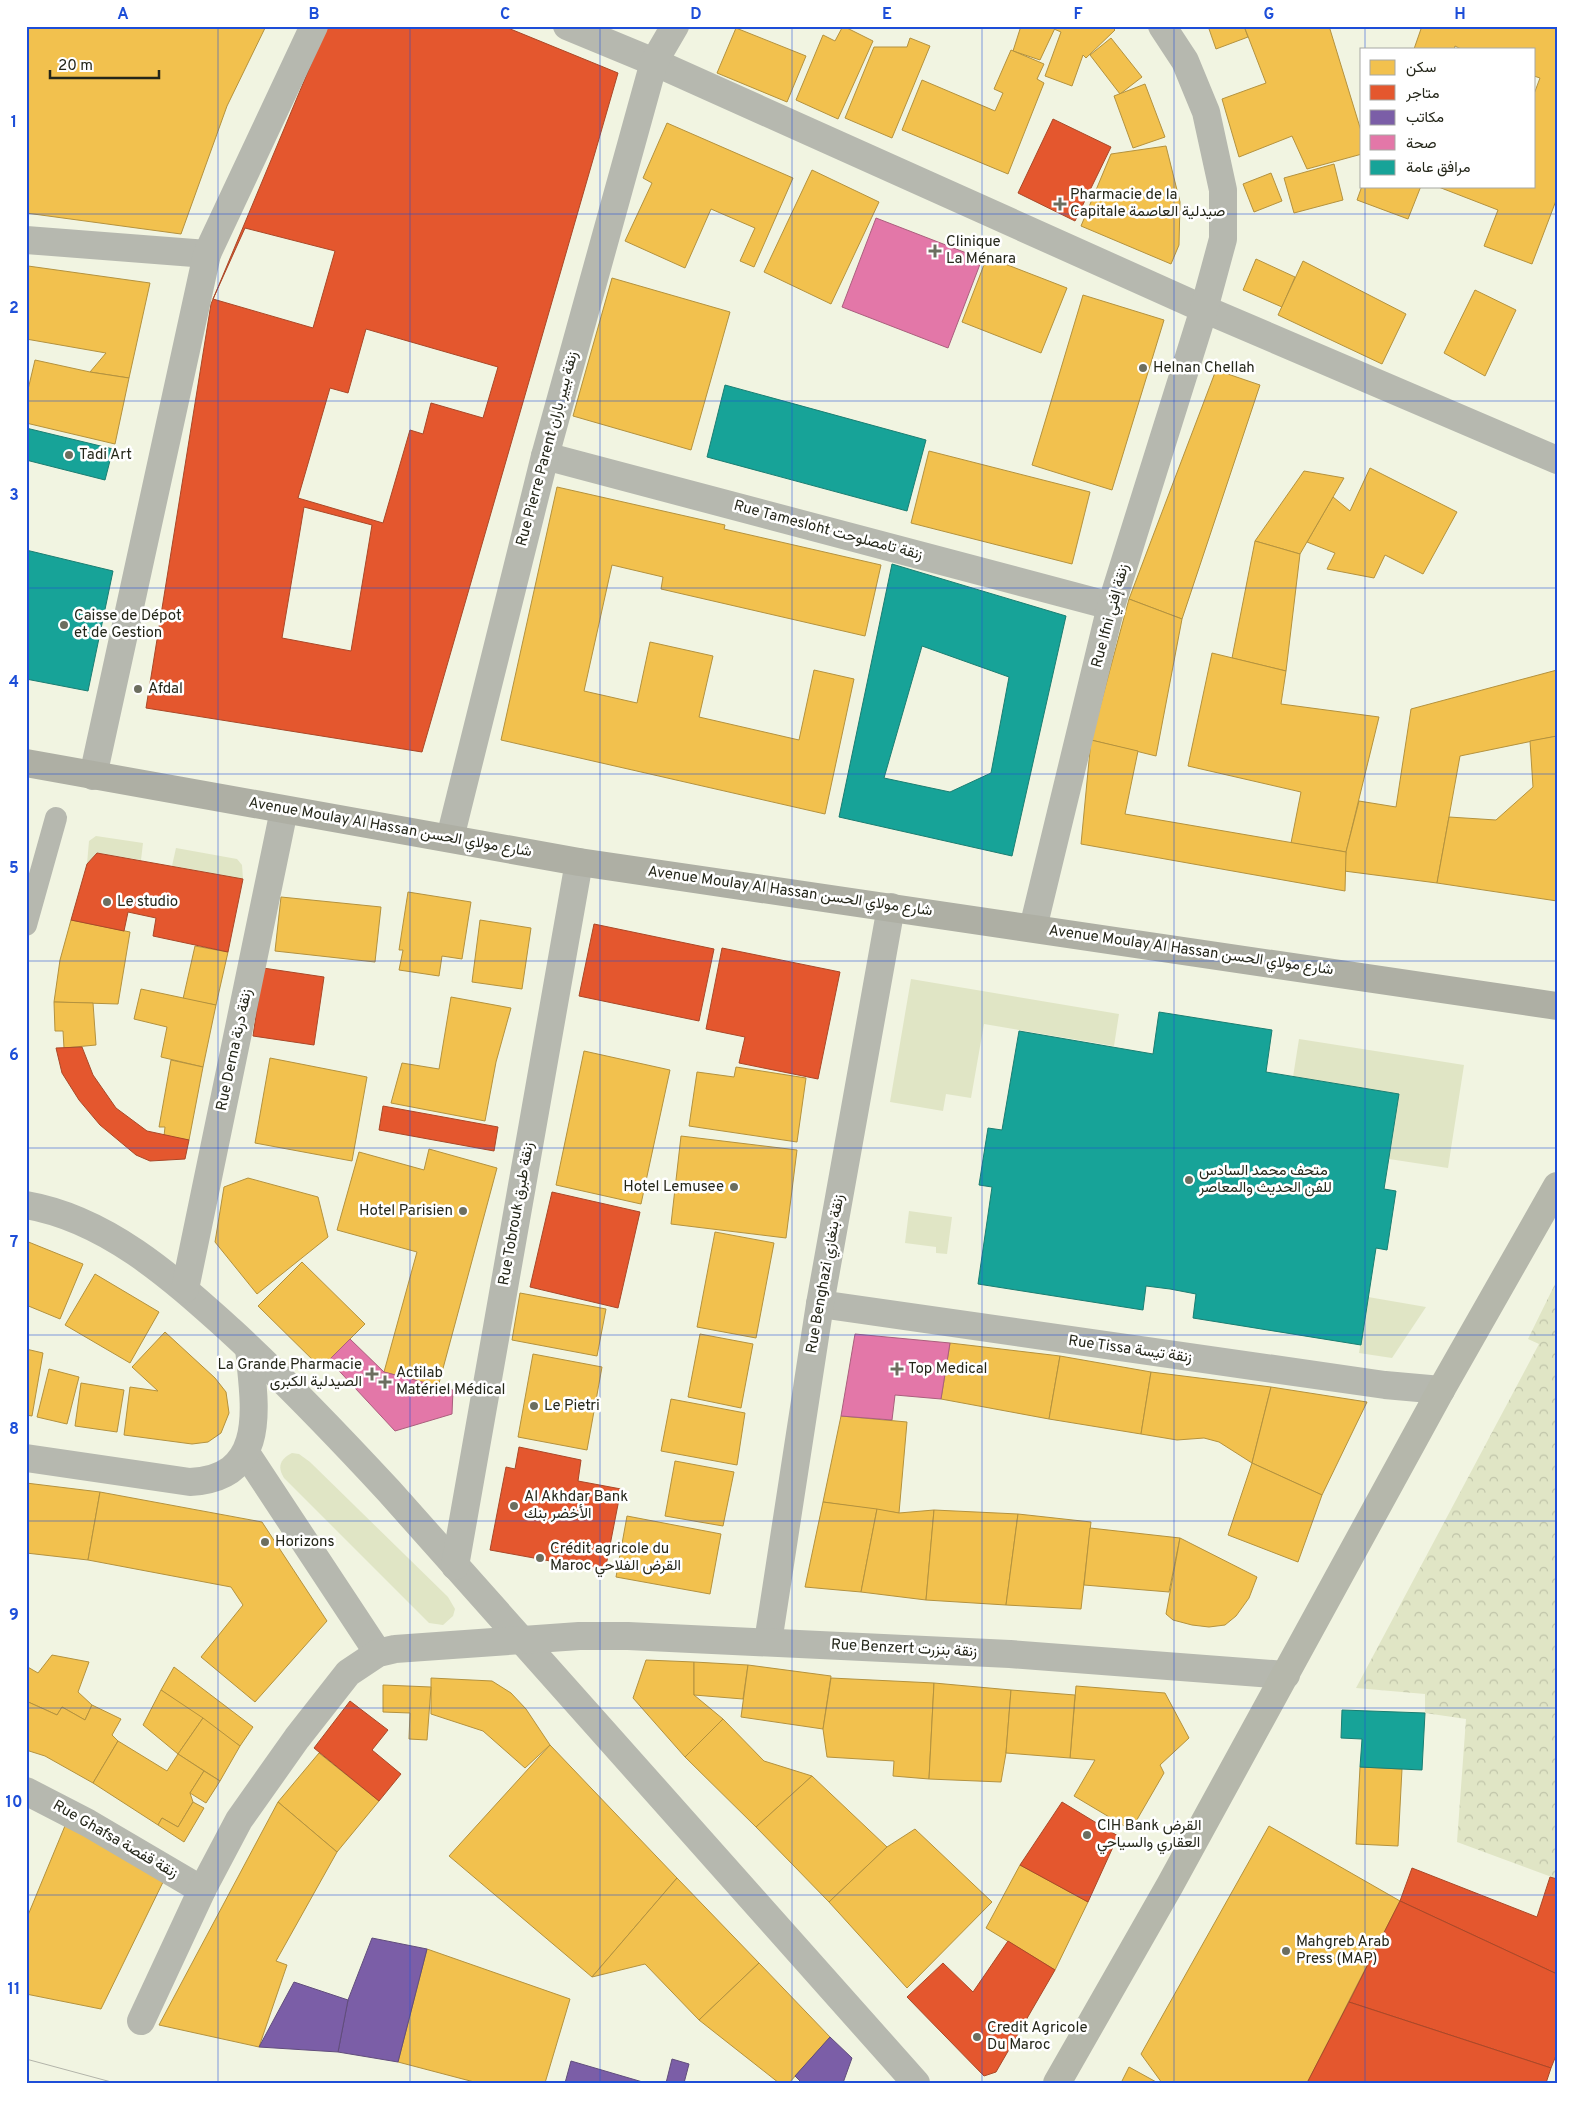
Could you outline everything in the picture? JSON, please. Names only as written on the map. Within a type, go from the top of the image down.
[{"type":"main road","name":"Avenue Moulay Al Hassan شارع مولاي الحسن","points":[[26,763],[579,862],[891,906],[1557,1006]]},
{"type":"main road","points":[[1057,2083],[1170,1886],[1441,1390],[1557,1186]]},
{"type":"street","points":[[93,776],[207,254],[314,26]]},
{"type":"street","points":[[567,26],[654,62],[1204,309],[1557,460]]},
{"type":"street","name":"Rue Pierre Parent زنقة بيير باران","points":[[450,838],[546,456],[654,62],[674,26]]},
{"type":"street","name":"Rue Ifni زنقة إفني","points":[[1033,928],[1111,606],[1204,309],[1223,239],[1223,190],[1206,112],[1185,61],[1162,26]]},
{"type":"street","points":[[26,240],[207,254]]},
{"type":"street","name":"Rue Tamesloht زنقة تامصلوحت","points":[[546,456],[1111,606]]},
{"type":"street","name":"Rue Derna زنقة درنة","points":[[185,1289],[284,810]]},
{"type":"street","points":[[26,925],[56,818]]},
{"type":"street","name":"Rue Tobrouk زنقة طبرق","points":[[456,1566],[579,862]]},
{"type":"street","name":"Rue Benghazi زنقة بنغازي","points":[[768,1642],[820,1304],[891,906]]},
{"type":"street","points":[[26,1205],[59,1213],[103,1232],[185,1289],[249,1348],[320,1418],[456,1566],[916,2083]]},
{"type":"street","name":"Rue Tissa زنقة تيسة","points":[[820,1304],[1385,1386],[1441,1390]]},
{"type":"street","points":[[26,1458],[190,1482],[207,1481],[223,1476],[236,1466],[246,1453],[252,1437],[253,1420],[249,1348]]},
{"type":"street","points":[[142,2021],[202,1890],[239,1820],[297,1738],[348,1673],[378,1653],[246,1453]]},
{"type":"street","name":"Rue Benzert زنقة بنزرت","points":[[378,1653],[395,1649],[589,1636],[768,1642],[1010,1654],[1286,1674]]},
{"type":"street","name":"Rue Ghafsa زنقة قفصة","points":[[26,1791],[88,1822],[202,1890]]},
{"type":"green space","points":[[96,836],[143,843],[141,860],[97,853],[87,864],[89,841]]},
{"type":"green space","points":[[176,848],[237,859],[242,865],[243,879],[172,866]]},
{"type":"green space","points":[[911,979],[1119,1014],[1114,1046],[984,1024],[971,1098],[946,1094],[943,1111],[890,1102]]},
{"type":"green space","points":[[1299,1039],[1464,1065],[1448,1168],[1389,1159],[1399,1094],[1293,1077]]},
{"type":"green space","points":[[909,1211],[952,1217],[947,1254],[936,1253],[936,1247],[905,1243]]},
{"type":"green space","points":[[1557,1280],[1557,1879],[1457,1842],[1466,1719],[1425,1713],[1425,1694],[1356,1688],[1539,1344],[1528,1339]]},
{"type":"green space","points":[[1368,1297],[1426,1307],[1392,1358],[1359,1353]]},
{"type":"green space","points":[[292,1453],[299,1454],[310,1462],[448,1597],[455,1609],[453,1616],[443,1625],[429,1623],[284,1478],[280,1467],[282,1461]]},
{"type":"building: سكن","points":[[26,26],[266,26],[227,106],[181,234],[26,213]]},
{"type":"building: سكن","points":[[843,26],[873,41],[838,119],[796,100],[823,35],[835,41]]},
{"type":"building: سكن","points":[[1021,26],[1056,26],[1040,60],[1013,51]]},
{"type":"building: سكن","points":[[1056,26],[1111,26],[1115,30],[1086,58],[1083,55],[1072,86],[1045,76],[1061,32],[1054,29]]},
{"type":"building: سكن","points":[[1208,26],[1244,26],[1248,37],[1216,49]]},
{"type":"building: سكن","points":[[1244,26],[1329,26],[1360,127],[1360,155],[1307,169],[1292,136],[1239,157],[1222,99],[1266,83]]},
{"type":"building: سكن","points":[[1422,26],[1557,26],[1557,198],[1532,264],[1484,246],[1498,210],[1441,188],[1536,188],[1536,89],[1540,78],[1536,77],[1536,48],[1459,48],[1455,46],[1454,48],[1414,48]]},
{"type":"building: سكن","points":[[736,28],[806,56],[787,102],[717,73]]},
{"type":"building: سكن","points":[[910,38],[930,46],[892,138],[845,118],[874,47],[907,47]]},
{"type":"building: سكن","points":[[1111,38],[1142,77],[1120,94],[1090,55]]},
{"type":"building: سكن","points":[[1011,50],[1044,64],[1037,79],[1044,83],[1008,174],[902,130],[922,80],[995,111],[1003,93],[994,89]]},
{"type":"building: سكن","points":[[1145,84],[1165,137],[1133,148],[1114,96]]},
{"type":"building: سكن","points":[[667,123],[793,178],[754,267],[740,261],[755,228],[711,209],[685,268],[625,241],[652,183],[643,178]]},
{"type":"building: سكن","points":[[1166,146],[1180,202],[1179,245],[1171,264],[1081,226],[1111,154]]},
{"type":"building: سكن","points":[[1334,164],[1343,200],[1294,213],[1284,178]]},
{"type":"building: سكن","points":[[812,170],[879,202],[831,304],[764,272]]},
{"type":"building: سكن","points":[[1271,173],[1282,201],[1254,212],[1243,184]]},
{"type":"building: سكن","points":[[1361,188],[1420,188],[1408,219],[1357,200]]},
{"type":"building: سكن","points":[[987,257],[1067,288],[1041,353],[962,322]]},
{"type":"building: سكن","points":[[1256,259],[1295,277],[1282,307],[1243,290]]},
{"type":"building: سكن","points":[[1303,261],[1406,314],[1382,364],[1278,315]]},
{"type":"building: سكن","points":[[28,266],[150,283],[129,378],[90,372],[106,353],[26,339]]},
{"type":"building: سكن","points":[[612,278],[730,312],[691,450],[573,416]]},
{"type":"building: سكن","points":[[1475,290],[1516,310],[1485,376],[1444,353]]},
{"type":"building: سكن","points":[[1083,295],[1164,320],[1112,490],[1032,465]]},
{"type":"building: سكن","points":[[35,360],[129,378],[115,444],[26,423],[26,398]]},
{"type":"building: سكن","points":[[1216,370],[1260,385],[1182,619],[1129,599]]},
{"type":"building: سكن","points":[[929,451],[1090,492],[1072,564],[911,523]]},
{"type":"building: سكن","points":[[1370,468],[1457,512],[1423,574],[1385,555],[1374,578],[1327,569],[1335,553],[1307,542],[1333,497],[1350,511]]},
{"type":"building: سكن","points":[[1304,471],[1344,478],[1300,554],[1255,541]]},
{"type":"building: سكن","points":[[557,487],[725,525],[724,529],[881,565],[865,636],[661,589],[663,577],[612,565],[584,691],[637,703],[650,642],[713,656],[699,717],[799,740],[814,670],[854,679],[825,814],[501,740]]},
{"type":"building: سكن","points":[[1255,541],[1300,554],[1286,671],[1232,658]]},
{"type":"building: سكن","points":[[1129,599],[1182,619],[1156,756],[1091,740]]},
{"type":"building: سكن","points":[[1212,653],[1286,671],[1281,704],[1379,717],[1346,852],[1291,843],[1301,792],[1188,766]]},
{"type":"building: سكن","points":[[1557,670],[1557,736],[1460,756],[1437,883],[1344,871],[1346,852],[1359,801],[1396,807],[1411,709]]},
{"type":"building: سكن","points":[[1557,736],[1557,901],[1437,883],[1449,817],[1496,820],[1533,787],[1530,741]]},
{"type":"building: سكن","points":[[1091,740],[1138,751],[1125,814],[1346,852],[1345,891],[1081,844]]},
{"type":"building: سكن","points":[[408,892],[471,902],[462,959],[442,956],[439,976],[399,970],[403,950],[399,950]]},
{"type":"building: سكن","points":[[281,897],[381,907],[375,962],[275,951]]},
{"type":"building: سكن","points":[[71,920],[130,932],[118,1004],[54,1002],[60,960]]},
{"type":"building: سكن","points":[[480,920],[531,928],[522,989],[472,982]]},
{"type":"building: سكن","points":[[195,946],[228,952],[216,1005],[183,999]]},
{"type":"building: سكن","points":[[141,989],[216,1005],[203,1067],[161,1057],[167,1027],[134,1019]]},
{"type":"building: سكن","points":[[451,997],[511,1008],[496,1062],[485,1121],[391,1103],[402,1063],[439,1069]]},
{"type":"building: سكن","points":[[54,1002],[93,1003],[96,1045],[64,1048],[63,1031],[55,1031]]},
{"type":"building: سكن","points":[[584,1051],[670,1070],[641,1204],[556,1185]]},
{"type":"building: سكن","points":[[270,1058],[367,1077],[352,1161],[255,1143]]},
{"type":"building: سكن","points":[[171,1060],[203,1067],[189,1140],[164,1136],[165,1127],[159,1127]]},
{"type":"building: سكن","points":[[736,1067],[806,1078],[797,1142],[689,1126],[697,1072],[734,1077]]},
{"type":"building: سكن","name":"Hotel Lemusee","points":[[681,1136],[797,1150],[786,1238],[671,1224]]},
{"type":"building: سكن","points":[[429,1149],[497,1168],[438,1387],[384,1372],[417,1252],[337,1230],[359,1152],[424,1170]]},
{"type":"building: سكن","points":[[248,1178],[318,1197],[328,1237],[257,1294],[215,1242],[224,1187]]},
{"type":"building: سكن","points":[[715,1232],[774,1243],[756,1338],[697,1327]]},
{"type":"building: سكن","points":[[26,1241],[83,1264],[60,1319],[26,1305]]},
{"type":"building: سكن","points":[[302,1262],[365,1324],[321,1368],[258,1306]]},
{"type":"building: سكن","points":[[95,1274],[159,1312],[130,1363],[65,1325]]},
{"type":"building: سكن","points":[[520,1293],[606,1309],[597,1356],[512,1340]]},
{"type":"building: سكن","points":[[165,1332],[215,1378],[226,1392],[229,1413],[221,1433],[208,1442],[192,1444],[124,1435],[130,1387],[158,1391],[132,1367]]},
{"type":"building: سكن","points":[[700,1334],[753,1344],[741,1408],[688,1397]]},
{"type":"building: سكن","points":[[950,1343],[1060,1356],[1049,1419],[941,1399]]},
{"type":"building: سكن","points":[[26,1349],[43,1353],[32,1416],[26,1415]]},
{"type":"building: سكن","points":[[533,1354],[602,1367],[587,1450],[518,1437]]},
{"type":"building: سكن","points":[[1060,1356],[1151,1372],[1141,1434],[1049,1419]]},
{"type":"building: سكن","points":[[49,1369],[79,1377],[67,1424],[37,1417]]},
{"type":"building: سكن","points":[[1151,1372],[1271,1387],[1252,1463],[1219,1442],[1204,1438],[1177,1440],[1141,1434]]},
{"type":"building: سكن","points":[[81,1383],[124,1390],[117,1432],[75,1426]]},
{"type":"building: سكن","points":[[1271,1387],[1367,1402],[1322,1495],[1252,1463]]},
{"type":"building: سكن","points":[[671,1399],[745,1413],[737,1465],[661,1451]]},
{"type":"building: سكن","points":[[841,1416],[907,1422],[899,1513],[823,1502]]},
{"type":"building: سكن","points":[[675,1461],[734,1472],[723,1526],[665,1516]]},
{"type":"building: سكن","points":[[1252,1463],[1322,1495],[1298,1562],[1228,1535]]},
{"type":"building: سكن","points":[[26,1483],[100,1492],[88,1560],[26,1553]]},
{"type":"building: سكن","points":[[100,1492],[262,1522],[327,1621],[255,1702],[201,1657],[243,1605],[231,1587],[88,1560]]},
{"type":"building: سكن","points":[[823,1502],[877,1509],[861,1592],[805,1587]]},
{"type":"building: سكن","points":[[877,1509],[899,1513],[934,1510],[926,1600],[861,1592]]},
{"type":"building: سكن","points":[[934,1510],[1018,1514],[1006,1605],[926,1600]]},
{"type":"building: سكن","points":[[1018,1514],[1091,1522],[1081,1609],[1006,1605]]},
{"type":"building: سكن","points":[[627,1516],[721,1534],[710,1594],[616,1577]]},
{"type":"building: سكن","points":[[1090,1528],[1180,1538],[1169,1592],[1084,1585]]},
{"type":"building: سكن","points":[[1180,1538],[1257,1577],[1249,1598],[1236,1616],[1225,1625],[1209,1627],[1192,1625],[1173,1620],[1166,1614]]},
{"type":"building: سكن","points":[[52,1655],[89,1662],[78,1692],[92,1705],[85,1720],[62,1707],[57,1715],[26,1701],[26,1666],[38,1673]]},
{"type":"building: سكن","points":[[646,1660],[694,1662],[694,1695],[723,1719],[685,1757],[633,1698]]},
{"type":"building: سكن","points":[[694,1662],[748,1665],[743,1699],[694,1695]]},
{"type":"building: سكن","points":[[748,1665],[831,1676],[823,1729],[741,1717]]},
{"type":"building: سكن","points":[[174,1667],[253,1727],[240,1746],[161,1690]]},
{"type":"building: سكن","points":[[431,1678],[492,1681],[511,1693],[526,1709],[550,1745],[525,1768],[483,1731],[431,1714]]},
{"type":"building: سكن","points":[[831,1678],[934,1683],[929,1779],[893,1776],[894,1761],[827,1757],[823,1729]]},
{"type":"building: سكن","points":[[934,1683],[1011,1690],[1006,1753],[1001,1782],[929,1779]]},
{"type":"building: سكن","points":[[383,1685],[431,1687],[427,1740],[409,1739],[410,1713],[383,1712]]},
{"type":"building: سكن","points":[[1076,1686],[1165,1693],[1189,1738],[1160,1765],[1164,1773],[1131,1830],[1074,1796],[1095,1760],[1070,1758]]},
{"type":"building: سكن","points":[[161,1690],[203,1718],[178,1754],[143,1725]]},
{"type":"building: سكن","points":[[1011,1690],[1075,1695],[1070,1758],[1006,1753]]},
{"type":"building: سكن","points":[[26,1701],[57,1715],[62,1707],[85,1720],[92,1705],[121,1719],[112,1735],[118,1741],[93,1783],[45,1756],[26,1750]]},
{"type":"building: سكن","points":[[203,1718],[240,1746],[220,1781],[178,1754]]},
{"type":"building: سكن","points":[[723,1719],[764,1761],[812,1776],[756,1827],[685,1757]]},
{"type":"building: سكن","points":[[118,1741],[167,1771],[178,1754],[204,1771],[190,1793],[193,1802],[178,1827],[162,1818],[158,1825],[93,1783]]},
{"type":"building: سكن","points":[[550,1745],[677,1878],[592,1977],[449,1856]]},
{"type":"building: سكن","points":[[319,1753],[379,1801],[337,1852],[278,1802]]},
{"type":"building: سكن","points":[[1360,1767],[1402,1769],[1398,1846],[1356,1844]]},
{"type":"building: سكن","points":[[204,1771],[220,1781],[206,1803],[190,1793]]},
{"type":"building: سكن","points":[[812,1776],[887,1847],[829,1902],[756,1827]]},
{"type":"building: سكن","points":[[193,1802],[204,1808],[184,1842],[158,1825],[162,1818],[178,1827]]},
{"type":"building: سكن","points":[[278,1802],[337,1852],[276,1961],[287,1965],[259,2047],[159,2025]]},
{"type":"building: سكن","points":[[67,1821],[165,1878],[101,2009],[26,1994],[26,1920]]},
{"type":"building: سكن","name":"Mahgreb Arab Press (MAP)","points":[[1269,1826],[1400,1901],[1307,2083],[1162,2083],[1141,2054]]},
{"type":"building: سكن","points":[[915,1829],[992,1902],[907,1988],[829,1902],[887,1847]]},
{"type":"building: سكن","points":[[1020,1865],[1088,1902],[1055,1970],[986,1928]]},
{"type":"building: سكن","points":[[677,1878],[759,1963],[699,2020],[645,1964],[592,1977]]},
{"type":"building: سكن","points":[[427,1949],[570,1999],[545,2083],[478,2083],[398,2062]]},
{"type":"building: سكن","points":[[759,1963],[830,2037],[789,2083],[779,2083],[699,2020]]},
{"type":"building: سكن","points":[[1129,2067],[1158,2083],[1121,2083]]},
{"type":"building: متاجر","points":[[327,26],[503,26],[618,73],[422,752],[146,708],[213,299],[313,328],[335,251],[245,228],[214,296]],"holes":[[[366,329],[498,367],[483,418],[431,403],[423,434],[410,430],[383,523],[298,498],[330,388],[348,393]],[[304,507],[372,525],[351,651],[282,638]]]},
{"type":"building: متاجر","points":[[1053,119],[1111,147],[1075,221],[1018,193]]},
{"type":"building: متاجر","points":[[97,853],[243,879],[228,952],[153,936],[156,918],[128,912],[124,931],[71,920],[87,864]]},
{"type":"building: متاجر","points":[[594,924],[714,949],[699,1021],[579,996]]},
{"type":"building: متاجر","points":[[722,948],[840,972],[818,1079],[739,1063],[745,1037],[706,1029]]},
{"type":"building: متاجر","points":[[263,968],[324,977],[314,1045],[253,1036]]},
{"type":"building: متاجر","points":[[82,1047],[93,1075],[116,1108],[147,1131],[189,1140],[185,1159],[150,1161],[136,1155],[100,1125],[79,1100],[62,1073],[56,1048]]},
{"type":"building: متاجر","points":[[383,1106],[498,1127],[494,1151],[379,1130]]},
{"type":"building: متاجر","points":[[552,1192],[640,1212],[618,1308],[530,1287]]},
{"type":"building: متاجر","points":[[519,1447],[581,1460],[578,1481],[621,1489],[605,1571],[490,1550],[506,1467],[515,1469]]},
{"type":"building: متاجر","points":[[350,1701],[388,1730],[372,1750],[401,1774],[379,1801],[314,1748]]},
{"type":"building: متاجر","points":[[1062,1802],[1118,1836],[1088,1902],[1020,1865]]},
{"type":"building: متاجر","points":[[1412,1868],[1537,1917],[1550,1877],[1557,1879],[1557,1974],[1400,1901]]},
{"type":"building: متاجر","points":[[1400,1901],[1557,1974],[1557,2053],[1551,2068],[1349,2002]]},
{"type":"building: متاجر","points":[[1008,1941],[1055,1970],[996,2072],[984,2076],[907,1997],[943,1963],[973,1992]]},
{"type":"building: متاجر","points":[[1349,2002],[1551,2068],[1546,2083],[1307,2083]]},
{"type":"building: مكاتب","points":[[372,1938],[427,1949],[398,2062],[338,2052],[348,2000]]},
{"type":"building: مكاتب","points":[[294,1982],[348,2000],[338,2052],[259,2047]]},
{"type":"building: مكاتب","points":[[830,2037],[852,2058],[843,2083],[802,2083],[795,2076]]},
{"type":"building: مكاتب","points":[[672,2059],[689,2064],[684,2083],[666,2083]]},
{"type":"building: مكاتب","points":[[571,2061],[646,2083],[565,2083]]},
{"type":"building: صحة","points":[[876,218],[982,259],[948,348],[842,307]]},
{"type":"building: صحة","name":"Top Medical","points":[[855,1334],[950,1343],[941,1399],[895,1395],[892,1420],[841,1416]]},
{"type":"building: صحة","name":"Actilab Matériel Médical","points":[[350,1339],[384,1372],[453,1390],[452,1414],[395,1431],[329,1360]]},
{"type":"building: مرافق عامة","points":[[725,385],[926,440],[907,511],[707,457]]},
{"type":"building: مرافق عامة","name":"Tadi Art","points":[[26,428],[113,449],[105,480],[26,460]]},
{"type":"building: مرافق عامة","name":"Caisse de Dépot et de Gestion","points":[[26,550],[113,571],[88,691],[26,679]]},
{"type":"building: مرافق عامة","points":[[892,564],[1066,616],[1012,856],[839,817]],"holes":[[[922,646],[1009,677],[991,773],[950,792],[884,778]]]},
{"type":"building: مرافق عامة","points":[[1159,1012],[1272,1030],[1266,1072],[1399,1094],[1384,1189],[1396,1191],[1387,1250],[1376,1248],[1361,1345],[1193,1318],[1196,1294],[1170,1289],[1146,1286],[1143,1310],[978,1284],[992,1187],[979,1185],[988,1128],[1002,1130],[1019,1031],[1153,1054]]},
{"type":"building: مرافق عامة","points":[[1342,1710],[1425,1713],[1422,1770],[1360,1767],[1362,1739],[1341,1738]]},
{"type":"tram line","points":[[26,2059],[115,2083]]},
{"type":"tram line","points":[[26,2081],[32,2083]]},
{"type":"place","name":"Pharmacie de la Capitale صيدلية العاصمة","points":[[1060,204]]},
{"type":"place","name":"Clinique La Ménara","points":[[935,251]]},
{"type":"place","name":"Helnan Chellah","points":[[1143,368]]},
{"type":"place","name":"Tadi Art","points":[[69,455]]},
{"type":"place","name":"Caisse de Dépot et de Gestion","points":[[64,625]]},
{"type":"place","name":"Afdal","points":[[138,689]]},
{"type":"place","name":"Le studio","points":[[107,902]]},
{"type":"place","name":"متحف محمد السادس للفن الحديث والمعاصر","points":[[1189,1180]]},
{"type":"place","name":"Hotel Lemusee","points":[[734,1187]]},
{"type":"place","name":"Hotel Parisien","points":[[463,1211]]},
{"type":"place","name":"Top Medical","points":[[897,1369]]},
{"type":"place","name":"La Grande Pharmacie الصيدلية الكبرى","points":[[372,1374]]},
{"type":"place","name":"Actilab Matériel Médical","points":[[385,1382]]},
{"type":"place","name":"Le Pietri","points":[[534,1406]]},
{"type":"place","name":"Al Akhdar Bank الأخضر بنك","points":[[514,1506]]},
{"type":"place","name":"Horizons","points":[[265,1542]]},
{"type":"place","name":"Crédit agricole du Maroc القرض الفلاحي","points":[[540,1558]]},
{"type":"place","name":"CIH Bank القرض العقاري والسياحي","points":[[1087,1835]]},
{"type":"place","name":"Mahgreb Arab Press (MAP)","points":[[1286,1951]]},
{"type":"place","name":"Credit Agricole Du Maroc","points":[[977,2037]]}]
